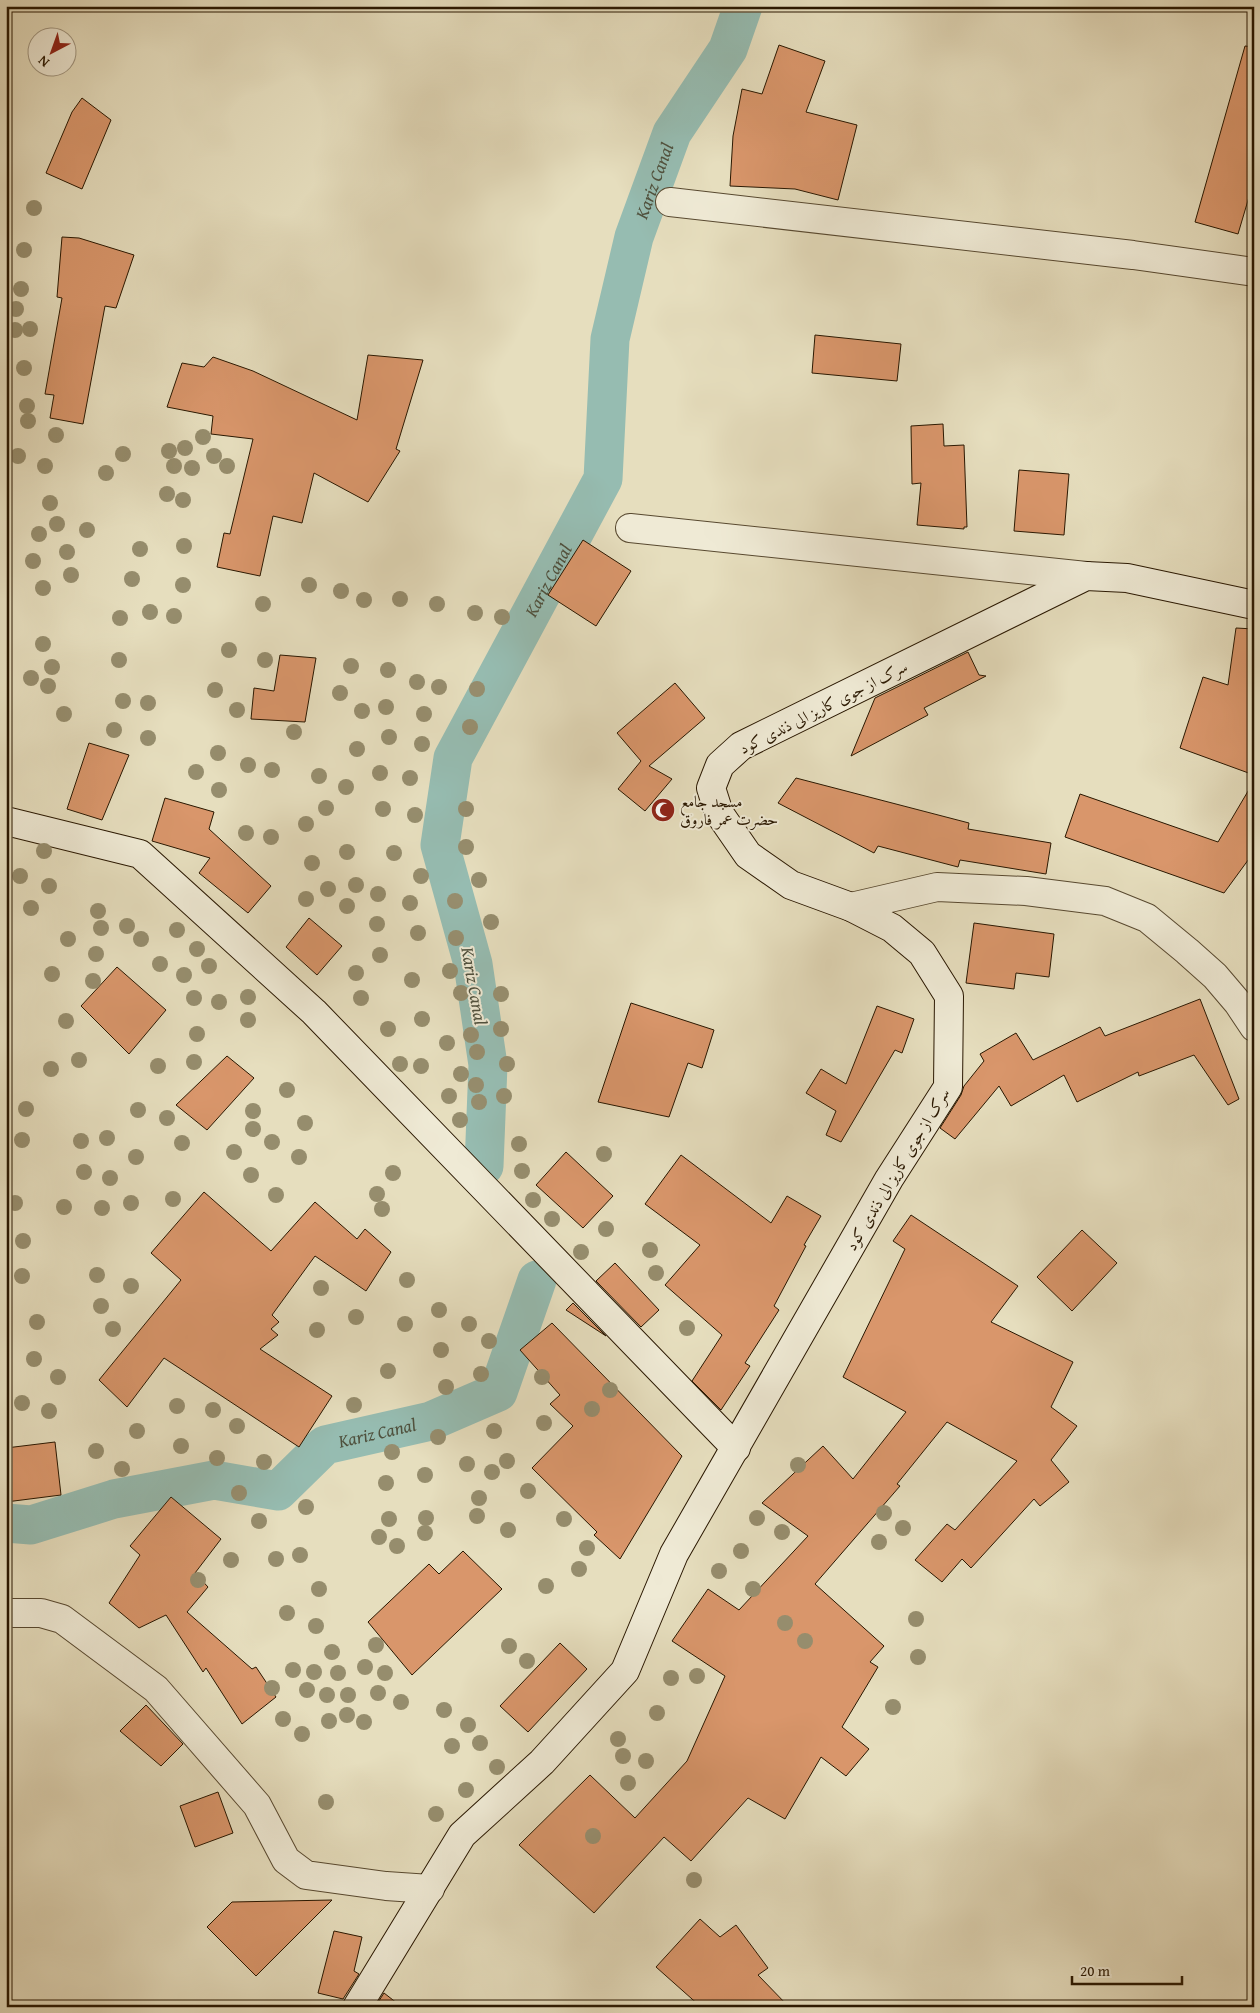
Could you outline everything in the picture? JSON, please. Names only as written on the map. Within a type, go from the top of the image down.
[{"type":"street","points":[[670,202],[1133,255],[1254,272]]},
{"type":"street","points":[[630,528],[1086,576]]},
{"type":"street","name":"سرک از جوی کاریز الی ذندی کود","points":[[357,2007],[462,1835],[542,1762],[624,1671],[674,1554],[890,1179],[948,1087],[949,996],[922,953],[892,928],[851,907],[791,885],[748,855],[719,813],[711,788],[720,765],[741,746],[1086,576],[1127,578],[1254,605]]},
{"type":"street","points":[[6,821],[140,854],[314,1012],[736,1448]]},
{"type":"street","points":[[851,907],[937,887],[1026,891],[1105,901],[1147,918],[1187,951],[1215,976],[1238,1003],[1254,1027]]},
{"type":"street","points":[[6,1613],[41,1613],[62,1619],[156,1689],[257,1805],[286,1860],[306,1875],[386,1886],[430,1889]]},
{"type":"building","points":[[779,45],[825,61],[806,112],[857,125],[838,200],[795,189],[730,186],[733,136],[742,89],[762,94]]},
{"type":"building","points":[[1245,46],[1254,47],[1254,180],[1238,234],[1195,222]]},
{"type":"building","points":[[82,98],[111,120],[82,189],[46,173],[72,112]]},
{"type":"building","points":[[62,237],[79,238],[134,255],[116,308],[105,306],[83,424],[50,418],[54,395],[45,394],[62,298],[57,297]]},
{"type":"building","points":[[815,335],[901,344],[897,381],[812,373]]},
{"type":"building","points":[[368,355],[423,360],[396,449],[400,451],[368,502],[314,473],[302,523],[273,516],[260,576],[217,567],[224,533],[230,534],[253,439],[211,434],[213,416],[167,407],[182,363],[204,367],[213,357],[253,371],[357,420]]},
{"type":"building","points":[[943,424],[944,446],[964,445],[967,527],[964,527],[964,529],[917,525],[921,483],[912,484],[911,426]]},
{"type":"building","points":[[1019,470],[1069,474],[1064,535],[1014,531]]},
{"type":"building","points":[[583,540],[631,571],[596,626],[548,595]]},
{"type":"building","points":[[1236,628],[1254,629],[1254,775],[1180,748],[1203,677],[1228,685]]},
{"type":"building","points":[[968,652],[979,675],[986,676],[924,708],[928,715],[851,756],[875,698]]},
{"type":"building","points":[[280,655],[316,658],[305,722],[251,719],[254,688],[274,691]]},
{"type":"building","points":[[675,683],[705,718],[649,766],[672,779],[645,811],[618,789],[641,761],[617,733]]},
{"type":"building","points":[[89,743],[129,755],[102,820],[67,809]]},
{"type":"building","points":[[796,778],[969,823],[968,829],[1051,843],[1046,874],[960,860],[958,867],[878,846],[874,853],[778,803]]},
{"type":"building","points":[[1254,781],[1254,852],[1224,893],[1065,837],[1080,794],[1218,842]]},
{"type":"building","points":[[165,798],[214,812],[209,829],[271,886],[248,913],[199,873],[210,858],[152,841]]},
{"type":"building","points":[[309,918],[342,946],[317,975],[286,947]]},
{"type":"building","points":[[974,923],[1054,934],[1049,977],[1016,973],[1014,989],[966,983]]},
{"type":"building","points":[[117,967],[166,1010],[129,1054],[81,1006]]},
{"type":"building","points":[[1200,999],[1239,1099],[1228,1105],[1194,1055],[1139,1076],[1138,1072],[1077,1102],[1064,1075],[1011,1106],[999,1086],[955,1139],[940,1128],[961,1095],[964,1086],[984,1061],[980,1054],[1016,1033],[1033,1060],[1100,1027],[1105,1036]]},
{"type":"building","points":[[631,1003],[714,1030],[702,1068],[688,1063],[669,1117],[598,1102]]},
{"type":"building","points":[[877,1006],[914,1019],[902,1053],[895,1050],[841,1142],[826,1135],[836,1111],[806,1093],[821,1069],[846,1084]]},
{"type":"building","points":[[227,1056],[254,1078],[207,1130],[176,1105]]},
{"type":"building","points":[[566,1152],[613,1196],[583,1228],[536,1185]]},
{"type":"building","points":[[681,1155],[771,1223],[787,1196],[821,1216],[804,1245],[806,1246],[774,1306],[779,1310],[745,1363],[750,1366],[721,1410],[692,1381],[722,1335],[665,1285],[700,1245],[645,1204]]},
{"type":"building","points":[[204,1192],[271,1251],[315,1202],[357,1239],[365,1229],[391,1252],[366,1291],[315,1256],[272,1315],[279,1322],[271,1329],[278,1335],[260,1349],[332,1396],[299,1447],[164,1358],[127,1407],[99,1380],[181,1280],[151,1253]]},
{"type":"building","points":[[911,1215],[1018,1286],[991,1322],[1073,1362],[1051,1407],[1077,1426],[1051,1460],[1069,1482],[1040,1506],[1034,1499],[971,1568],[962,1559],[942,1582],[915,1560],[947,1524],[955,1530],[1017,1461],[947,1422],[897,1484],[900,1486],[815,1584],[884,1646],[870,1662],[878,1667],[842,1727],[869,1749],[846,1776],[821,1757],[785,1819],[748,1798],[691,1861],[664,1837],[594,1913],[519,1845],[590,1775],[635,1818],[687,1761],[725,1676],[672,1641],[708,1589],[739,1610],[808,1536],[762,1503],[823,1446],[853,1479],[906,1412],[843,1377],[905,1249],[893,1241]]},
{"type":"building","points":[[1082,1230],[1117,1263],[1072,1311],[1037,1277]]},
{"type":"building","points":[[615,1263],[659,1310],[641,1327],[596,1281]]},
{"type":"building","points":[[573,1303],[606,1336],[566,1310]]},
{"type":"building","points":[[552,1323],[682,1456],[620,1559],[594,1535],[597,1532],[532,1468],[573,1426],[550,1404],[560,1395],[520,1350]]},
{"type":"building","points":[[55,1442],[61,1495],[6,1502],[6,1448]]},
{"type":"building","points":[[171,1497],[221,1539],[195,1573],[208,1587],[187,1612],[252,1669],[256,1667],[276,1697],[242,1724],[206,1668],[203,1672],[166,1615],[139,1628],[109,1603],[140,1555],[130,1546]]},
{"type":"building","points":[[463,1551],[502,1589],[412,1675],[368,1622],[429,1564],[439,1574]]},
{"type":"building","points":[[560,1643],[587,1669],[528,1732],[500,1706]]},
{"type":"building","points":[[146,1705],[183,1744],[161,1766],[120,1731]]},
{"type":"building","points":[[218,1792],[233,1833],[195,1847],[180,1806]]},
{"type":"building","points":[[332,1900],[256,1976],[207,1927],[232,1902]]},
{"type":"building","points":[[700,1919],[720,1937],[736,1925],[768,1968],[758,1975],[789,2007],[701,2007],[656,1967]]},
{"type":"building","points":[[334,1931],[362,1937],[354,1971],[359,1974],[343,1999],[318,1993]]},
{"type":"building","points":[[384,1993],[402,2007],[375,2007]]},
{"type":"waterway","name":"Kariz Canal","points":[[484,1166],[488,1065],[473,964],[440,845],[453,758],[603,479],[610,339],[634,237],[672,133],[728,49],[743,6]]},
{"type":"waterway","name":"Kariz Canal","points":[[6,1523],[31,1525],[114,1499],[214,1480],[278,1491],[325,1445],[431,1421],[498,1392],[537,1280]]},
{"type":"place","name":"مسجد جامع حضرت عمر فاروق","points":[[663,810]]}]
